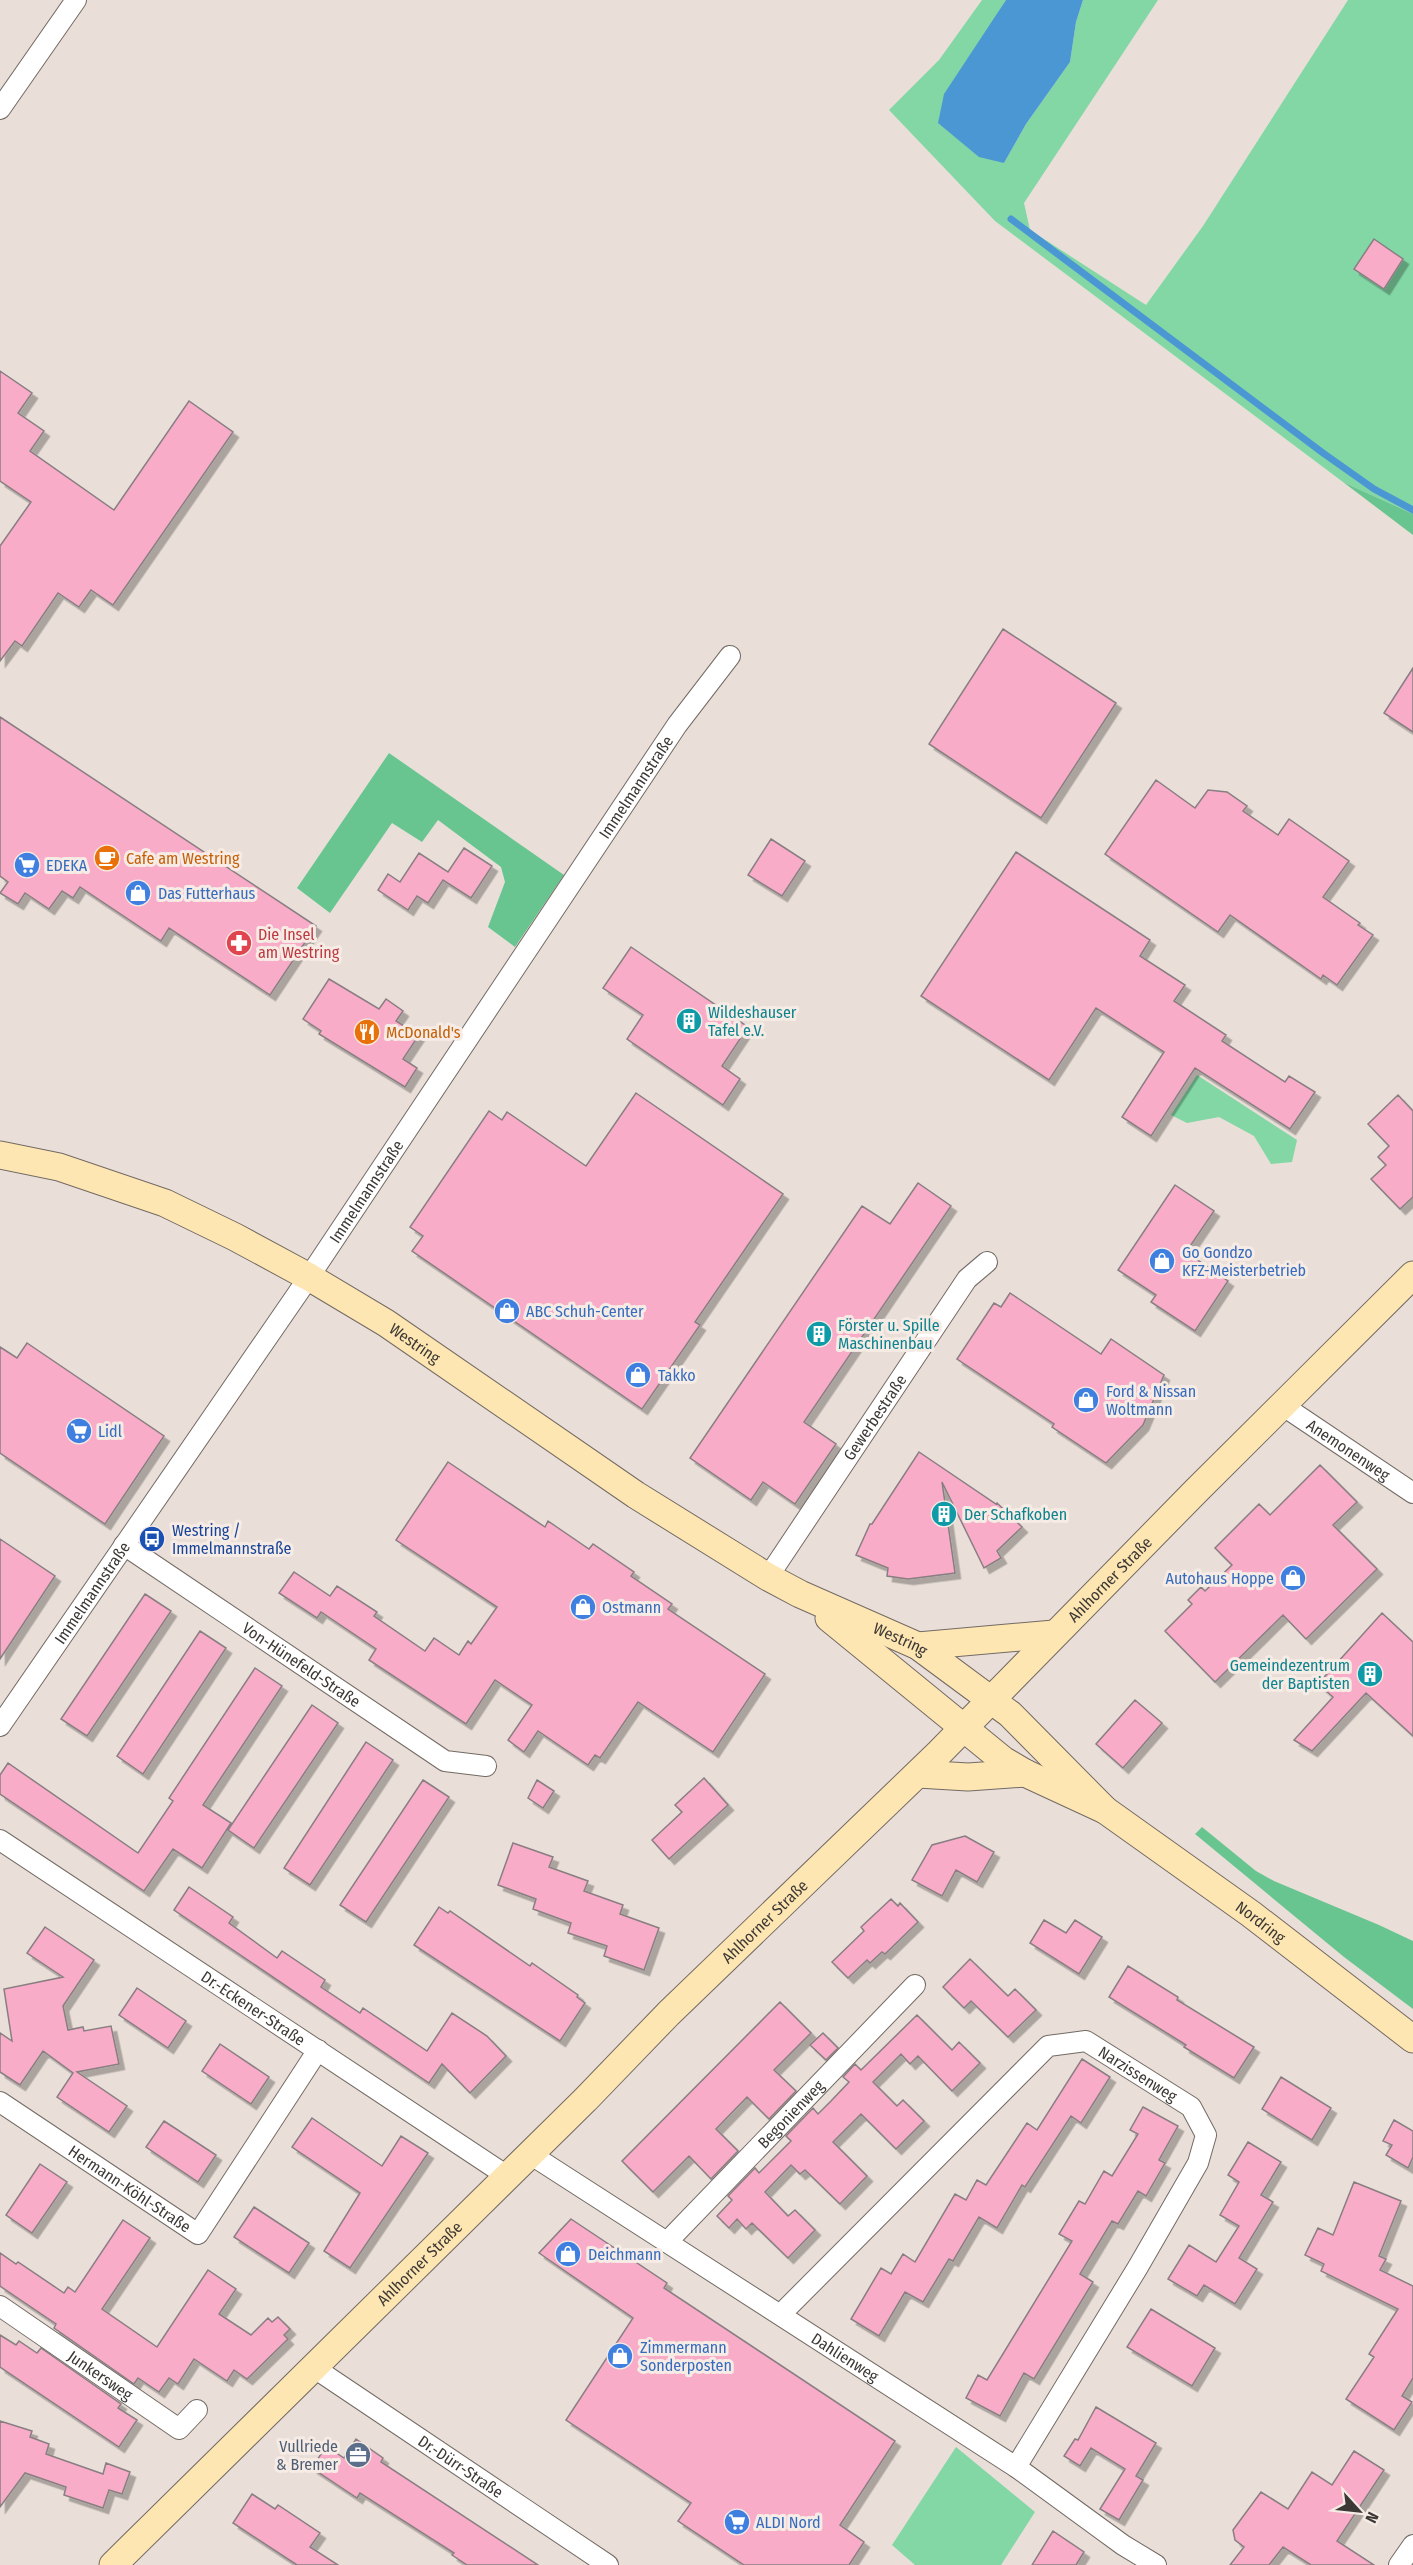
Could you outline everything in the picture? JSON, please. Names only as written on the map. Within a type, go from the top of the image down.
[{"type":"main road","name":"Westring","points":[[0,1155],[59,1167],[165,1203],[236,1237],[309,1277],[404,1335],[636,1495],[768,1577],[800,1594],[918,1646],[991,1700]]},
{"type":"main road","name":"Ahlhorner Straße","points":[[113,2565],[744,1940],[918,1774],[1054,1634],[1413,1275]]},
{"type":"main road","name":"Westring","points":[[800,1594],[965,1726]]},
{"type":"main road","points":[[918,1646],[1054,1634]]},
{"type":"main road","name":"Nordring","points":[[991,1700],[1010,1714],[1105,1810],[1242,1908],[1413,2039]]},
{"type":"main road","name":"Nordring","points":[[965,1726],[1003,1760],[1025,1773],[1105,1810]]},
{"type":"main road","points":[[918,1774],[968,1777],[1025,1773]]},
{"type":"street","points":[[0,109],[76,0]]},
{"type":"street","name":"Immelmannstraße","points":[[0,1726],[309,1277],[677,725],[730,656]]},
{"type":"street","name":"Gewerbestraße","points":[[768,1577],[967,1279],[987,1262]]},
{"type":"street","name":"Anemonenweg","points":[[1282,1406],[1413,1492]]},
{"type":"street","name":"Von-Hünefeld-Straße","points":[[124,1545],[445,1761],[486,1766]]},
{"type":"street","name":"Dr.-Eckener-Straße","points":[[0,1840],[507,2176]]},
{"type":"street","name":"Begonienweg","points":[[667,2242],[915,1985]]},
{"type":"street","name":"Narzissenweg","points":[[781,2314],[1048,2046],[1086,2041],[1191,2107],[1206,2134],[1198,2163],[1138,2267],[1016,2467]]},
{"type":"street","name":"Hermann-Köhl-Straße","points":[[0,2102],[198,2234],[318,2050]]},
{"type":"street","name":"Dahlienweg","points":[[530,2154],[1016,2467],[1123,2545],[1156,2565]]},
{"type":"street","name":"Junkersweg","points":[[0,2306],[179,2428],[197,2410]]},
{"type":"street","name":"Dr.-Dürr-Straße","points":[[314,2367],[608,2565]]},
{"type":"street","points":[[1399,2565],[1413,2545]]},
{"type":"green space","points":[[982,0],[1006,0],[988,29],[1004,163],[1026,124],[1070,62],[1076,22],[1083,0],[1158,0],[1024,203],[1030,230],[1146,305],[1203,226],[1348,0],[1413,0],[1413,514],[1343,482],[995,221],[889,110],[939,60]]},
{"type":"green space","points":[[1343,482],[1413,514],[1413,535]]},
{"type":"green space","points":[[389,753],[564,875],[515,947],[488,927],[505,882],[501,867],[438,820],[422,842],[392,823],[330,913],[297,888]]},
{"type":"green space","points":[[1197,1075],[1297,1140],[1292,1162],[1271,1164],[1254,1136],[1219,1117],[1187,1123],[1171,1115]]},
{"type":"green space","points":[[1202,1827],[1256,1871],[1274,1881],[1413,1941],[1413,2009],[1344,1957],[1195,1834]]},
{"type":"green space","points":[[956,2447],[1035,2512],[1001,2565],[915,2565],[892,2545]]},
{"type":"water","points":[[1006,0],[1083,0],[1076,22],[1070,62],[1026,124],[1004,163],[979,157],[938,123],[944,94]]},
{"type":"building","points":[[1374,239],[1403,259],[1384,289],[1354,269]]},
{"type":"building","points":[[0,371],[32,393],[18,413],[44,431],[30,451],[114,510],[189,401],[233,432],[113,605],[91,590],[79,607],[58,593],[22,646],[15,641],[0,661],[0,546],[31,502],[0,481]]},
{"type":"building","points":[[1003,629],[1116,703],[1041,818],[929,744]]},
{"type":"building","points":[[1413,668],[1413,732],[1384,713]]},
{"type":"building","points":[[0,717],[316,926],[270,995],[169,928],[161,941],[80,887],[73,898],[62,891],[49,909],[25,893],[18,904],[0,893],[8,882],[0,876]]},
{"type":"building","points":[[1156,780],[1195,808],[1208,790],[1227,792],[1247,806],[1243,811],[1278,835],[1289,819],[1349,861],[1323,897],[1373,935],[1337,985],[1323,975],[1321,979],[1230,915],[1218,932],[1105,854]]},
{"type":"building","points":[[771,839],[805,861],[782,896],[748,875]]},
{"type":"building","points":[[464,848],[492,866],[471,898],[443,880],[428,903],[417,896],[408,910],[378,890],[388,874],[400,882],[419,853],[448,872]]},
{"type":"building","points":[[1016,852],[1150,940],[1140,956],[1185,985],[1174,1001],[1226,1035],[1222,1041],[1285,1082],[1289,1076],[1315,1092],[1290,1129],[1195,1068],[1151,1136],[1122,1117],[1164,1052],[1096,1008],[1049,1080],[921,996]]},
{"type":"building","name":"Wildeshauser Tafel e.V.","points":[[631,947],[748,1027],[722,1066],[740,1079],[723,1105],[627,1039],[643,1015],[603,988]]},
{"type":"building","name":"McDonald's","points":[[329,979],[379,1009],[386,999],[403,1011],[396,1021],[419,1035],[403,1059],[417,1068],[405,1087],[319,1034],[321,1031],[303,1019]]},
{"type":"building","points":[[636,1093],[783,1194],[695,1322],[700,1325],[642,1409],[412,1251],[423,1236],[410,1227],[489,1111],[502,1120],[507,1112],[586,1166]]},
{"type":"building","points":[[1398,1095],[1413,1111],[1413,1197],[1400,1209],[1371,1179],[1386,1165],[1378,1157],[1389,1146],[1368,1124]]},
{"type":"building","name":"Förster u. Spille Maschinenbau","points":[[918,1183],[951,1206],[804,1422],[836,1444],[795,1504],[763,1482],[751,1500],[690,1458],[862,1206],[890,1224]]},
{"type":"building","name":"Go Gondzo KFZ-Meisterbetrieb","points":[[1175,1185],[1214,1211],[1186,1252],[1228,1281],[1195,1331],[1151,1302],[1156,1295],[1118,1270]]},
{"type":"building","name":"Ford & Nissan Woltmann","points":[[1010,1293],[1101,1354],[1111,1339],[1164,1375],[1143,1425],[1106,1463],[1052,1427],[1054,1424],[957,1359],[994,1303],[1001,1307]]},
{"type":"building","name":"Lidl","points":[[27,1343],[164,1436],[105,1524],[0,1453],[0,1347],[17,1358]]},
{"type":"building","name":"Der Schafkoben","points":[[919,1452],[997,1503],[1022,1527],[997,1551],[1001,1558],[984,1568],[942,1482],[955,1573],[908,1579],[887,1576],[888,1568],[856,1555],[870,1524]]},
{"type":"building","name":"Ostmann","points":[[448,1462],[545,1527],[548,1521],[589,1549],[593,1544],[634,1572],[631,1576],[672,1604],[668,1609],[765,1674],[713,1752],[638,1702],[600,1758],[595,1755],[588,1765],[538,1731],[524,1752],[508,1740],[532,1705],[495,1680],[466,1724],[369,1660],[376,1649],[321,1612],[317,1618],[279,1593],[294,1572],[330,1596],[337,1586],[377,1612],[374,1616],[425,1651],[434,1638],[459,1655],[468,1641],[471,1644],[497,1607],[396,1540]]},
{"type":"building","name":"Autohaus Hoppe","points":[[1320,1465],[1357,1502],[1333,1525],[1377,1569],[1306,1639],[1283,1615],[1215,1682],[1165,1631],[1192,1604],[1188,1600],[1201,1587],[1205,1591],[1232,1565],[1215,1548],[1259,1504],[1270,1515]]},
{"type":"building","points":[[0,1539],[55,1576],[0,1659]]},
{"type":"building","points":[[145,1594],[171,1611],[87,1736],[61,1719]]},
{"type":"building","name":"Gemeindezentrum der Baptisten","points":[[1382,1613],[1413,1642],[1413,1736],[1366,1693],[1312,1751],[1294,1740],[1333,1697],[1318,1684]]},
{"type":"building","points":[[200,1631],[226,1648],[143,1774],[117,1756]]},
{"type":"building","points":[[255,1668],[282,1686],[203,1805],[231,1823],[202,1868],[173,1849],[144,1891],[0,1794],[0,1775],[8,1763],[138,1853],[173,1801],[169,1798]]},
{"type":"building","points":[[1135,1700],[1162,1723],[1123,1768],[1096,1744]]},
{"type":"building","points":[[312,1705],[338,1723],[254,1848],[228,1830]]},
{"type":"building","points":[[366,1742],[393,1760],[310,1885],[284,1868]]},
{"type":"building","points":[[704,1778],[728,1805],[669,1859],[652,1840],[682,1812],[675,1805]]},
{"type":"building","points":[[423,1780],[449,1797],[366,1922],[340,1905]]},
{"type":"building","points":[[537,1780],[554,1791],[543,1808],[528,1798]]},
{"type":"building","points":[[965,1836],[994,1852],[977,1882],[956,1870],[942,1896],[912,1880],[932,1845]]},
{"type":"building","points":[[513,1843],[553,1857],[549,1867],[588,1881],[584,1891],[623,1905],[620,1914],[659,1928],[644,1970],[604,1956],[607,1946],[568,1933],[571,1923],[533,1909],[536,1899],[498,1885]]},
{"type":"building","points":[[189,1887],[233,1917],[229,1923],[277,1958],[282,1951],[325,1980],[321,1987],[360,2013],[363,2008],[427,2051],[452,2013],[487,2036],[506,2056],[470,2093],[442,2064],[429,2083],[174,1910]]},
{"type":"building","points":[[891,1899],[898,1906],[900,1903],[918,1922],[885,1954],[882,1952],[870,1963],[867,1960],[848,1978],[832,1962],[864,1931],[861,1927]]},
{"type":"building","points":[[439,1907],[448,1913],[450,1911],[530,1966],[532,1963],[578,1995],[577,1997],[585,2003],[560,2041],[414,1945]]},
{"type":"building","points":[[1044,1920],[1066,1933],[1075,1920],[1102,1937],[1079,1974],[1030,1943]]},
{"type":"building","points":[[45,1927],[94,1960],[63,2006],[68,2030],[83,2027],[84,2031],[111,2026],[119,2064],[77,2072],[127,2106],[109,2132],[57,2097],[73,2073],[43,2051],[20,2085],[0,2072],[0,2033],[12,2041],[4,1989],[63,1977],[27,1953]]},
{"type":"building","points":[[970,1959],[1008,1996],[1015,1989],[1036,2010],[1008,2037],[971,2001],[964,2008],[943,1987]]},
{"type":"building","points":[[1128,1966],[1178,1997],[1177,2000],[1254,2047],[1234,2078],[1109,1997]]},
{"type":"building","points":[[137,1988],[186,2021],[168,2048],[119,2015]]},
{"type":"building","points":[[780,2002],[811,2033],[774,2070],[796,2091],[769,2119],[747,2097],[716,2129],[738,2151],[711,2179],[689,2156],[653,2192],[622,2161]]},
{"type":"building","points":[[917,2015],[952,2050],[959,2042],[980,2063],[952,2091],[918,2056],[910,2064],[901,2054],[873,2082],[897,2106],[903,2100],[924,2121],[896,2149],[861,2114],[833,2142],[867,2176],[840,2204],[805,2170],[800,2174],[791,2165],[765,2192],[788,2216],[795,2210],[815,2230],[788,2258],[752,2223],[746,2229],[737,2219],[729,2228],[717,2216],[732,2200],[728,2196],[755,2168],[759,2173],[791,2141],[786,2136],[813,2108],[818,2114],[831,2101],[849,2082],[843,2077],[855,2064],[861,2070]]},
{"type":"building","points":[[823,2033],[838,2048],[826,2060],[810,2045]]},
{"type":"building","points":[[220,2044],[269,2077],[251,2104],[202,2071]]},
{"type":"building","points":[[1082,2059],[1110,2077],[1081,2123],[1071,2116],[1025,2187],[1022,2185],[997,2228],[979,2217],[953,2261],[949,2259],[923,2302],[905,2292],[879,2336],[851,2319],[881,2268],[891,2274],[903,2254],[915,2262],[955,2194],[966,2200],[977,2180],[986,2185],[1027,2123],[1037,2130]]},
{"type":"building","points":[[1281,2077],[1331,2108],[1312,2140],[1262,2109]]},
{"type":"building","points":[[1143,2107],[1178,2126],[1159,2160],[1165,2163],[1146,2196],[1138,2191],[1118,2224],[1112,2221],[1080,2274],[1093,2282],[1034,2379],[1024,2373],[1000,2416],[966,2398],[978,2375],[987,2380],[1072,2241],[1059,2234],[1079,2201],[1085,2204],[1104,2171],[1112,2176],[1138,2134],[1130,2130]]},
{"type":"building","points":[[312,2118],[382,2166],[401,2136],[428,2153],[350,2268],[324,2251],[360,2193],[292,2147]]},
{"type":"building","points":[[1394,2120],[1413,2131],[1413,2157],[1408,2168],[1386,2155],[1392,2145],[1383,2141]]},
{"type":"building","points":[[164,2121],[216,2155],[198,2182],[146,2147]]},
{"type":"building","points":[[1248,2142],[1281,2162],[1261,2195],[1273,2202],[1239,2258],[1257,2269],[1235,2304],[1204,2285],[1197,2296],[1168,2279],[1189,2245],[1216,2262],[1239,2226],[1220,2215],[1239,2182],[1228,2175]]},
{"type":"building","points":[[40,2164],[67,2182],[32,2233],[6,2215]]},
{"type":"building","points":[[1354,2182],[1401,2201],[1379,2256],[1386,2259],[1380,2270],[1413,2286],[1413,2378],[1402,2396],[1412,2402],[1394,2430],[1346,2399],[1374,2357],[1369,2354],[1398,2309],[1321,2271],[1324,2264],[1305,2255],[1318,2228],[1333,2235]]},
{"type":"building","points":[[254,2207],[309,2243],[289,2273],[234,2237]]},
{"type":"building","points":[[571,2219],[667,2283],[664,2288],[895,2441],[840,2525],[864,2542],[849,2565],[744,2565],[678,2521],[691,2503],[566,2420],[633,2318],[539,2253]]},
{"type":"building","points":[[123,2220],[150,2238],[102,2309],[157,2347],[208,2270],[236,2289],[219,2314],[251,2335],[268,2318],[272,2322],[278,2317],[290,2329],[284,2335],[288,2339],[247,2379],[234,2370],[227,2381],[194,2359],[178,2384],[169,2378],[159,2392],[138,2378],[134,2384],[54,2328],[56,2324],[0,2286],[0,2253],[16,2264],[18,2262],[64,2293],[68,2287],[75,2292]]},
{"type":"building","points":[[1151,2309],[1215,2348],[1192,2386],[1127,2347]]},
{"type":"building","points":[[0,2335],[16,2345],[19,2341],[37,2353],[41,2348],[121,2404],[118,2408],[137,2420],[119,2447],[0,2367]]},
{"type":"building","points":[[1096,2407],[1156,2443],[1136,2476],[1143,2480],[1119,2520],[1100,2509],[1125,2469],[1091,2448],[1080,2466],[1064,2456],[1075,2439],[1078,2440]]},
{"type":"building","points":[[0,2421],[32,2431],[30,2437],[49,2444],[46,2454],[103,2474],[106,2463],[130,2472],[122,2494],[109,2490],[103,2508],[64,2495],[66,2487],[25,2473],[0,2507]]},
{"type":"building","points":[[356,2439],[383,2458],[381,2462],[538,2565],[467,2565],[452,2555],[454,2553],[360,2493],[357,2498],[312,2468],[326,2446],[344,2458]]},
{"type":"building","points":[[1354,2451],[1384,2470],[1337,2541],[1374,2565],[1311,2565],[1283,2547],[1269,2565],[1230,2565],[1244,2547],[1235,2540],[1233,2530],[1261,2492],[1288,2509],[1312,2472],[1332,2485]]},
{"type":"building","points":[[252,2494],[275,2509],[278,2505],[320,2533],[310,2547],[338,2565],[297,2565],[233,2523]]},
{"type":"building","points":[[1053,2531],[1084,2552],[1076,2565],[1032,2565]]},
{"type":"waterway","points":[[1011,219],[1323,453],[1374,489],[1413,510]]},
{"type":"place","name":"Cafe am Westring","points":[[107,858]]},
{"type":"place","name":"EDEKA","points":[[27,865]]},
{"type":"place","name":"Das Futterhaus","points":[[138,893]]},
{"type":"place","name":"Die Insel am Westring","points":[[239,943]]},
{"type":"place","name":"Wildeshauser Tafel e.V.","points":[[689,1021]]},
{"type":"place","name":"McDonald's","points":[[367,1032]]},
{"type":"place","name":"Go Gondzo KFZ-Meisterbetrieb","points":[[1162,1261]]},
{"type":"place","name":"ABC Schuh-Center","points":[[507,1311]]},
{"type":"place","name":"Förster u. Spille Maschinenbau","points":[[819,1334]]},
{"type":"place","name":"Takko","points":[[638,1375]]},
{"type":"place","name":"Ford & Nissan Woltmann","points":[[1086,1400]]},
{"type":"place","name":"Lidl","points":[[79,1431]]},
{"type":"place","name":"Der Schafkoben","points":[[944,1514]]},
{"type":"place","name":"Westring / Immelmannstraße","points":[[152,1539]]},
{"type":"place","name":"Autohaus Hoppe","points":[[1293,1578]]},
{"type":"place","name":"Ostmann","points":[[583,1607]]},
{"type":"place","name":"Gemeindezentrum der Baptisten","points":[[1370,1674]]},
{"type":"place","name":"Deichmann","points":[[568,2254]]},
{"type":"place","name":"Zimmermann Sonderposten","points":[[620,2356]]},
{"type":"place","name":"Vullriede & Bremer","points":[[358,2455]]},
{"type":"place","name":"ALDI Nord","points":[[737,2522]]}]
